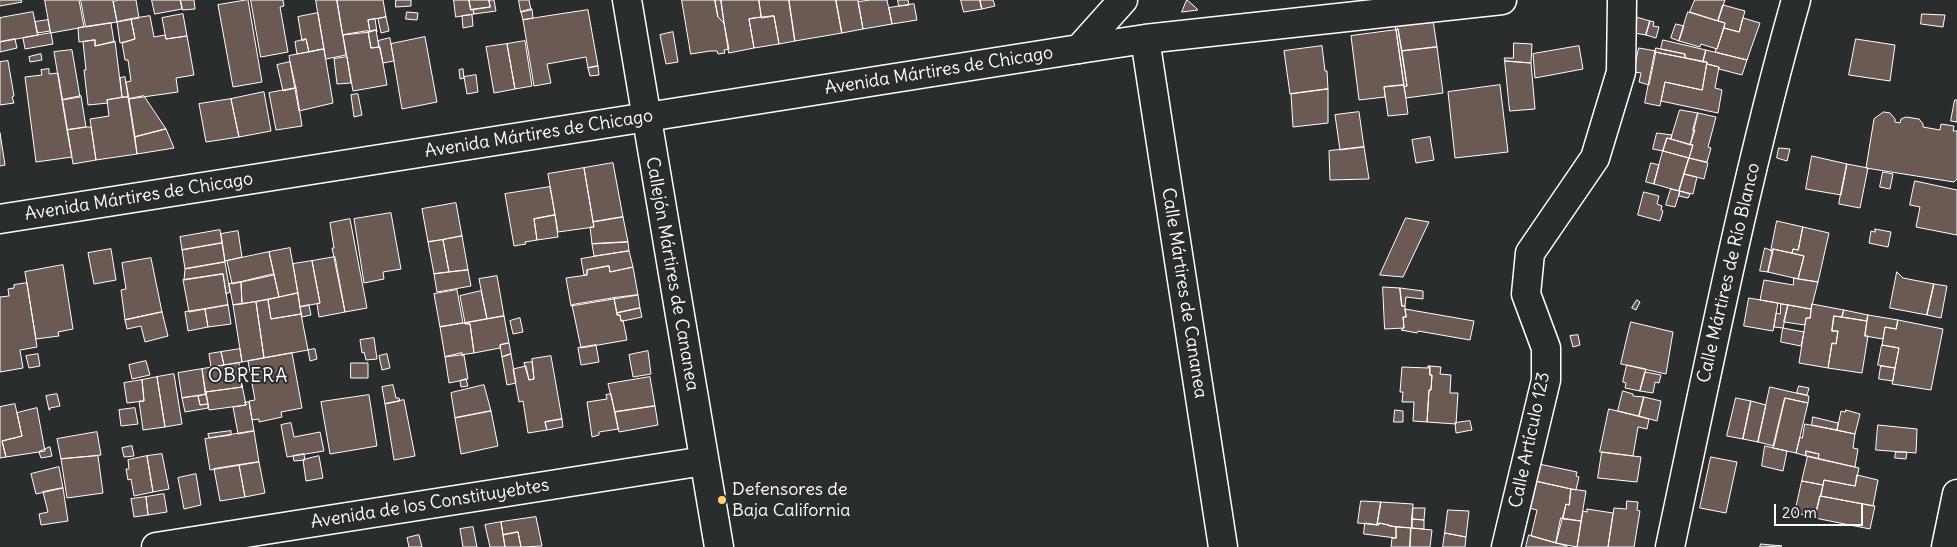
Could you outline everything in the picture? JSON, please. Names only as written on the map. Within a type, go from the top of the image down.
[{"type":"street","name":"Callejón Mártires de Cananea","points":[[627,0],[645,117],[719,547]]},
{"type":"street","name":"Avenida Mártires de Chicago","points":[[1079,49],[1123,0]]},
{"type":"street","name":"Avenida Mártires de Chicago","points":[[0,219],[1079,49],[1502,0]]},
{"type":"street","name":"Calle Artículo 123","points":[[1506,547],[1546,380],[1546,348],[1526,294],[1530,253],[1595,158],[1621,72],[1622,0]]},
{"type":"street","name":"Calle Mártires de Río Blanco","points":[[1670,547],[1734,241],[1776,70],[1796,0]]},
{"type":"street","name":"Calle Mártires de Cananea","points":[[1145,40],[1222,547]]},
{"type":"street","name":"Avenida de los Constituyebtes","points":[[156,547],[704,461]]},
{"type":"street","points":[[1946,547],[1957,494]]},
{"type":"building","points":[[0,0],[21,0],[22,2],[0,6]]},
{"type":"building","points":[[45,0],[79,0],[84,27],[51,33]]},
{"type":"building","points":[[81,0],[113,0],[117,22],[86,27]]},
{"type":"building","points":[[136,0],[139,18],[117,22],[113,2]]},
{"type":"building","points":[[152,0],[180,0],[182,9],[155,14]]},
{"type":"building","points":[[181,0],[194,0],[195,9],[183,10]]},
{"type":"building","points":[[248,0],[262,82],[233,87],[218,5]]},
{"type":"building","points":[[251,0],[283,0],[284,6],[280,7],[288,52],[261,57]]},
{"type":"building","points":[[316,0],[337,0],[346,55],[326,59]]},
{"type":"building","points":[[337,0],[383,0],[386,17],[368,20],[370,32],[343,35]]},
{"type":"building","points":[[396,0],[411,0],[411,6],[396,7]]},
{"type":"building","points":[[454,0],[469,0],[474,14],[456,17]]},
{"type":"building","points":[[469,0],[489,0],[490,7],[471,10]]},
{"type":"building","points":[[489,0],[494,0],[496,11],[474,14],[473,9],[490,7]]},
{"type":"building","points":[[519,0],[529,0],[531,10],[521,12]]},
{"type":"building","points":[[682,0],[715,0],[718,17],[724,23],[729,49],[724,50],[725,53],[718,54],[717,51],[710,51],[691,54]]},
{"type":"building","points":[[715,0],[721,0],[724,23],[718,17]]},
{"type":"building","points":[[721,0],[759,0],[761,17],[749,19],[754,48],[729,53]]},
{"type":"building","points":[[759,0],[789,0],[795,41],[779,44],[774,16],[762,18]]},
{"type":"building","points":[[789,0],[836,0],[842,33],[795,41]]},
{"type":"building","points":[[836,0],[858,0],[863,29],[842,33]]},
{"type":"building","points":[[887,0],[892,24],[863,29],[858,2]]},
{"type":"building","points":[[898,0],[908,0],[909,5],[899,6]]},
{"type":"building","points":[[961,0],[980,0],[982,9],[964,12]]},
{"type":"building","points":[[980,0],[993,0],[995,6],[982,9]]},
{"type":"building","points":[[1187,0],[1194,6],[1198,10],[1182,12]]},
{"type":"building","points":[[1695,0],[1725,0],[1718,21],[1690,12]]},
{"type":"building","points":[[914,4],[917,20],[892,24],[889,8]]},
{"type":"building","points":[[1723,5],[1745,11],[1739,32],[1724,28],[1725,23],[1718,21]]},
{"type":"building","points":[[532,9],[533,18],[523,20],[521,12]]},
{"type":"building","points":[[588,10],[598,66],[588,68],[586,57],[547,64],[551,83],[534,86],[523,20]]},
{"type":"building","points":[[33,12],[38,35],[0,42],[0,18]]},
{"type":"building","points":[[407,12],[418,13],[417,20],[406,19]]},
{"type":"building","points":[[1688,12],[1725,23],[1717,49],[1701,44],[1700,47],[1679,41]]},
{"type":"building","points":[[318,13],[324,49],[309,52],[306,39],[302,41],[298,17]]},
{"type":"building","points":[[183,14],[187,36],[166,39],[162,18]]},
{"type":"building","points":[[1922,14],[1945,15],[1943,27],[1921,24]]},
{"type":"building","points":[[472,15],[473,26],[463,28],[462,16]]},
{"type":"building","points":[[150,16],[154,37],[165,35],[166,39],[187,36],[194,75],[176,78],[178,92],[129,99],[126,82],[131,81],[128,60],[125,60],[122,43],[135,39],[131,19]]},
{"type":"building","points":[[774,16],[779,44],[754,48],[749,19]]},
{"type":"building","points":[[386,17],[389,31],[381,33],[378,19]]},
{"type":"building","points":[[1636,17],[1650,21],[1646,35],[1634,33]]},
{"type":"building","points":[[1743,18],[1760,23],[1747,60],[1715,52],[1724,28],[1739,32]]},
{"type":"building","points":[[131,19],[135,39],[120,43],[117,22]]},
{"type":"building","points":[[375,19],[377,32],[376,30],[370,32],[368,20]]},
{"type":"building","points":[[48,20],[50,31],[37,33],[35,22]]},
{"type":"building","points":[[1433,20],[1437,47],[1402,51],[1398,29],[1396,30],[1395,27]]},
{"type":"building","points":[[1650,21],[1654,22],[1653,26],[1659,27],[1656,38],[1646,35]]},
{"type":"building","points":[[111,23],[114,42],[95,46],[95,40],[79,42],[78,28]]},
{"type":"building","points":[[1676,24],[1684,26],[1679,41],[1671,38]]},
{"type":"building","points":[[1398,29],[1407,86],[1404,87],[1396,30]]},
{"type":"building","points":[[376,30],[379,47],[371,48],[368,32]]},
{"type":"building","points":[[1396,30],[1404,85],[1384,87],[1385,97],[1359,100],[1351,36]]},
{"type":"building","points":[[368,31],[371,48],[380,47],[387,85],[353,91],[343,35]]},
{"type":"building","points":[[673,32],[678,62],[666,64],[660,35]]},
{"type":"building","points":[[51,33],[53,44],[25,49],[23,38]]},
{"type":"building","points":[[425,37],[437,102],[402,109],[391,44]]},
{"type":"building","points":[[390,38],[394,61],[383,63],[378,41]]},
{"type":"building","points":[[15,39],[17,48],[0,52],[0,42]]},
{"type":"building","points":[[306,39],[309,52],[297,54],[295,42]]},
{"type":"building","points":[[1856,39],[1895,45],[1890,81],[1849,75]]},
{"type":"building","points":[[95,40],[95,46],[115,41],[122,97],[107,100],[108,103],[88,105],[83,42]]},
{"type":"building","points":[[1663,40],[1706,50],[1703,62],[1685,58],[1685,54],[1661,49]]},
{"type":"building","points":[[525,41],[532,86],[515,89],[507,44]]},
{"type":"building","points":[[1514,43],[1532,44],[1531,63],[1505,61],[1504,58],[1513,58]]},
{"type":"building","points":[[507,44],[515,89],[494,93],[486,47]]},
{"type":"building","points":[[1322,46],[1328,89],[1290,94],[1284,51]]},
{"type":"building","points":[[1579,46],[1583,69],[1535,78],[1533,54]]},
{"type":"building","points":[[1437,47],[1443,93],[1406,98],[1404,87],[1407,86],[1402,51]]},
{"type":"building","points":[[1639,48],[1656,51],[1649,85],[1639,82],[1641,73],[1634,72]]},
{"type":"building","points":[[1656,48],[1685,54],[1685,58],[1655,52]]},
{"type":"building","points":[[324,49],[333,103],[299,111],[289,56]]},
{"type":"building","points":[[72,50],[80,97],[62,100],[54,52]]},
{"type":"building","points":[[1706,50],[1747,60],[1742,75],[1719,69],[1719,67],[1703,62]]},
{"type":"building","points":[[1655,52],[1707,62],[1702,90],[1665,82],[1660,106],[1645,103]]},
{"type":"building","points":[[41,54],[42,60],[30,62],[29,57]]},
{"type":"building","points":[[347,57],[351,83],[337,84],[334,59]]},
{"type":"building","points":[[8,61],[14,103],[0,105],[0,62]]},
{"type":"building","points":[[1505,61],[1531,63],[1535,109],[1510,111]]},
{"type":"building","points":[[290,62],[296,88],[283,91],[277,65]]},
{"type":"building","points":[[1707,64],[1719,67],[1715,88],[1722,90],[1718,113],[1661,101],[1665,82],[1702,90]]},
{"type":"building","points":[[598,66],[599,75],[590,76],[588,68]]},
{"type":"building","points":[[49,69],[49,74],[58,73],[72,157],[36,162],[25,77],[42,75],[41,70]]},
{"type":"building","points":[[463,69],[464,78],[460,79],[459,70]]},
{"type":"building","points":[[476,75],[478,92],[467,94],[464,77]]},
{"type":"building","points":[[125,77],[128,97],[122,97],[120,78]]},
{"type":"building","points":[[1404,85],[1408,114],[1388,116],[1384,87]]},
{"type":"building","points":[[1500,85],[1508,152],[1455,158],[1448,92]]},
{"type":"building","points":[[296,88],[302,126],[276,130],[269,93]]},
{"type":"building","points":[[1328,89],[1328,123],[1293,127],[1291,94]]},
{"type":"building","points":[[264,92],[271,131],[239,137],[231,99]]},
{"type":"building","points":[[358,94],[362,115],[354,117],[351,95]]},
{"type":"building","points":[[81,96],[86,127],[67,130],[62,100]]},
{"type":"building","points":[[144,96],[166,129],[135,137],[129,99]]},
{"type":"building","points":[[128,97],[137,154],[96,160],[90,119],[109,116],[107,100]]},
{"type":"building","points":[[231,99],[239,137],[206,142],[199,104]]},
{"type":"building","points":[[1955,100],[1957,100],[1957,122],[1951,121]]},
{"type":"building","points":[[1680,110],[1698,113],[1690,145],[1671,139]]},
{"type":"building","points":[[1359,112],[1364,147],[1340,150],[1335,115]]},
{"type":"building","points":[[1884,112],[1890,113],[1895,122],[1900,123],[1901,119],[1906,117],[1919,119],[1923,127],[1940,130],[1941,124],[1954,126],[1953,131],[1957,131],[1957,179],[1954,182],[1866,168],[1874,119]]},
{"type":"building","points":[[1698,113],[1716,117],[1708,147],[1711,148],[1707,162],[1689,158],[1693,145],[1690,145],[1695,130],[1693,130]]},
{"type":"building","points":[[91,127],[96,160],[73,164],[67,130]]},
{"type":"building","points":[[166,129],[174,148],[137,154],[135,137]]},
{"type":"building","points":[[0,133],[5,165],[0,166]]},
{"type":"building","points":[[1657,133],[1672,135],[1671,139],[1667,138],[1663,151],[1653,149]]},
{"type":"building","points":[[1430,137],[1434,160],[1416,163],[1412,140]]},
{"type":"building","points":[[1667,138],[1693,145],[1689,158],[1663,151]]},
{"type":"building","points":[[1364,147],[1369,179],[1330,180],[1329,151]]},
{"type":"building","points":[[1779,148],[1790,149],[1787,161],[1777,158]]},
{"type":"building","points":[[1663,151],[1689,158],[1679,191],[1654,184]]},
{"type":"building","points":[[1812,156],[1847,164],[1841,195],[1806,189]]},
{"type":"building","points":[[1689,158],[1708,163],[1704,179],[1684,174]]},
{"type":"building","points":[[613,163],[623,217],[593,222],[584,168]]},
{"type":"building","points":[[1651,163],[1659,165],[1654,184],[1646,182]]},
{"type":"building","points":[[1847,164],[1868,168],[1860,208],[1839,204]]},
{"type":"building","points":[[584,168],[594,227],[558,232],[548,174]]},
{"type":"building","points":[[1883,172],[1893,174],[1890,189],[1880,187]]},
{"type":"building","points":[[1684,174],[1697,177],[1693,194],[1679,191]]},
{"type":"building","points":[[1915,181],[1957,190],[1957,235],[1916,227],[1920,207],[1910,205]]},
{"type":"building","points":[[550,187],[555,215],[534,219],[537,240],[514,246],[505,194]]},
{"type":"building","points":[[1671,189],[1680,191],[1675,207],[1666,205]]},
{"type":"building","points":[[1680,191],[1690,194],[1688,198],[1679,196]]},
{"type":"building","points":[[1644,192],[1659,196],[1657,204],[1662,206],[1661,210],[1663,211],[1660,221],[1638,215]]},
{"type":"building","points":[[456,203],[462,236],[428,242],[422,209]]},
{"type":"building","points":[[391,213],[401,269],[383,272],[384,279],[364,283],[354,219]]},
{"type":"building","points":[[555,215],[558,237],[537,240],[534,219]]},
{"type":"building","points":[[623,217],[628,242],[592,244],[590,227],[594,227],[593,222]]},
{"type":"building","points":[[1406,218],[1429,222],[1403,277],[1380,275]]},
{"type":"building","points":[[350,219],[367,308],[345,312],[332,248],[334,248],[330,223]]},
{"type":"building","points":[[1777,221],[1803,227],[1798,250],[1793,249],[1792,253],[1773,249],[1771,251]]},
{"type":"building","points":[[1803,227],[1829,233],[1818,282],[1798,279],[1804,256],[1792,253],[1793,249],[1798,250]]},
{"type":"building","points":[[1875,229],[1891,232],[1888,247],[1869,243],[1871,231],[1875,232]]},
{"type":"building","points":[[220,230],[222,243],[182,250],[180,237]]},
{"type":"building","points":[[238,231],[242,257],[225,261],[221,234]]},
{"type":"building","points":[[462,236],[468,270],[449,272],[443,240]]},
{"type":"building","points":[[443,240],[449,272],[434,274],[428,242]]},
{"type":"building","points":[[628,242],[629,251],[594,256],[592,244]]},
{"type":"building","points":[[222,243],[225,262],[185,269],[182,250]]},
{"type":"building","points":[[290,248],[298,293],[279,297],[269,252]]},
{"type":"building","points":[[1765,248],[1773,251],[1768,272],[1760,271]]},
{"type":"building","points":[[111,249],[116,280],[94,284],[88,253]]},
{"type":"building","points":[[1773,249],[1804,256],[1798,279],[1768,272]]},
{"type":"building","points":[[629,251],[633,267],[610,272],[609,266],[587,270],[587,275],[584,275],[581,259]]},
{"type":"building","points":[[269,252],[274,275],[232,284],[227,261]]},
{"type":"building","points":[[335,257],[345,312],[319,317],[317,304],[320,303],[312,261]]},
{"type":"building","points":[[151,258],[162,312],[125,320],[121,290],[126,289],[122,263]]},
{"type":"building","points":[[312,261],[320,303],[300,307],[293,264]]},
{"type":"building","points":[[225,262],[230,292],[226,294],[223,274],[184,280],[185,269]]},
{"type":"building","points":[[63,265],[73,329],[58,332],[59,336],[36,339],[25,272]]},
{"type":"building","points":[[609,266],[610,272],[633,267],[638,295],[571,306],[566,278],[587,275],[587,270]]},
{"type":"building","points":[[468,270],[471,286],[437,292],[434,274]]},
{"type":"building","points":[[1897,272],[1903,278],[1934,284],[1927,315],[1890,308]]},
{"type":"building","points":[[223,274],[228,305],[189,312],[183,280]]},
{"type":"building","points":[[274,274],[279,297],[242,304],[241,282]]},
{"type":"building","points":[[497,276],[504,316],[487,319],[479,279]]},
{"type":"building","points":[[1794,278],[1818,282],[1811,309],[1760,300],[1764,280],[1793,285]]},
{"type":"building","points":[[241,282],[242,304],[233,305],[229,284]]},
{"type":"building","points":[[27,283],[37,347],[20,350],[23,368],[0,372],[0,297],[9,296],[8,289],[14,288],[14,285]]},
{"type":"building","points":[[1934,284],[1947,286],[1941,318],[1927,315]]},
{"type":"building","points":[[1383,287],[1400,288],[1402,306],[1405,306],[1404,328],[1385,329]]},
{"type":"building","points":[[1400,288],[1423,291],[1423,299],[1406,297],[1405,306],[1402,306]]},
{"type":"building","points":[[457,290],[463,323],[440,327],[434,294]]},
{"type":"building","points":[[481,291],[487,319],[465,323],[460,296]]},
{"type":"building","points":[[298,293],[301,314],[271,319],[268,300]]},
{"type":"building","points":[[638,295],[640,308],[617,313],[614,298]]},
{"type":"building","points":[[614,298],[617,315],[620,315],[621,321],[623,320],[627,340],[581,348],[572,305]]},
{"type":"building","points":[[1749,298],[1778,303],[1773,331],[1744,326]]},
{"type":"building","points":[[268,300],[271,319],[301,314],[308,350],[264,358],[256,302]]},
{"type":"building","points":[[1637,300],[1640,302],[1636,310],[1632,308]]},
{"type":"building","points":[[256,302],[264,358],[242,362],[233,305]]},
{"type":"building","points":[[1781,304],[1788,305],[1783,328],[1774,327],[1776,313],[1780,314]]},
{"type":"building","points":[[1812,304],[1844,310],[1842,317],[1834,316],[1832,331],[1838,331],[1836,344],[1832,343],[1828,368],[1799,363],[1806,318],[1810,318]]},
{"type":"building","points":[[228,305],[231,324],[208,327],[205,309]]},
{"type":"building","points":[[309,305],[311,315],[302,317],[300,307]]},
{"type":"building","points":[[1788,305],[1811,309],[1810,318],[1806,318],[1805,325],[1784,322]]},
{"type":"building","points":[[640,308],[642,317],[621,321],[620,315],[617,315],[617,313]]},
{"type":"building","points":[[205,309],[208,327],[188,331],[185,312]]},
{"type":"building","points":[[1405,309],[1474,321],[1470,340],[1401,330],[1404,328],[1403,317],[1406,317]]},
{"type":"building","points":[[1844,310],[1868,315],[1867,321],[1842,317]]},
{"type":"building","points":[[162,312],[168,336],[145,342],[141,326],[127,329],[125,320]]},
{"type":"building","points":[[1868,315],[1898,320],[1896,329],[1885,327],[1883,339],[1865,336]]},
{"type":"building","points":[[504,316],[509,343],[500,345],[500,348],[474,353],[470,324],[465,323]]},
{"type":"building","points":[[1834,316],[1867,321],[1865,336],[1868,336],[1862,373],[1828,368],[1832,343],[1836,344],[1838,331],[1832,331]]},
{"type":"building","points":[[520,318],[523,332],[513,334],[510,321]]},
{"type":"building","points":[[1898,320],[1943,329],[1931,390],[1892,384],[1899,348],[1882,345],[1885,327],[1896,329]]},
{"type":"building","points":[[1631,322],[1673,332],[1666,374],[1621,364]]},
{"type":"building","points":[[463,323],[470,324],[474,353],[445,357],[440,327]]},
{"type":"building","points":[[1783,328],[1804,332],[1801,346],[1781,342]]},
{"type":"building","points":[[1578,335],[1580,345],[1573,347],[1570,336]]},
{"type":"building","points":[[374,338],[377,359],[366,360],[364,352],[362,353],[360,340]]},
{"type":"building","points":[[509,343],[511,354],[502,357],[500,345]]},
{"type":"building","points":[[596,345],[599,362],[581,365],[578,348]]},
{"type":"building","points":[[1882,345],[1899,348],[1895,368],[1878,365]]},
{"type":"building","points":[[240,349],[242,362],[224,365],[221,352]]},
{"type":"building","points":[[315,349],[317,359],[310,361],[308,350]]},
{"type":"building","points":[[648,351],[651,374],[633,377],[629,355]]},
{"type":"building","points":[[221,352],[224,365],[211,367],[209,354]]},
{"type":"building","points":[[292,353],[302,408],[281,412],[282,417],[259,422],[259,419],[252,420],[249,401],[255,400],[248,361]]},
{"type":"building","points":[[462,353],[468,379],[449,383],[445,357]]},
{"type":"building","points":[[38,354],[40,366],[29,368],[26,356]]},
{"type":"building","points":[[387,354],[390,368],[382,370],[379,356]]},
{"type":"building","points":[[511,354],[516,383],[507,385],[502,357]]},
{"type":"building","points":[[551,356],[562,419],[545,422],[547,430],[528,433],[523,401],[519,402],[513,369],[526,366],[529,380],[534,379],[532,359]]},
{"type":"building","points":[[146,361],[150,375],[132,379],[129,365]]},
{"type":"building","points":[[532,362],[534,379],[529,380],[524,363]]},
{"type":"building","points":[[239,363],[242,387],[205,392],[202,369]]},
{"type":"building","points":[[351,363],[368,363],[368,378],[351,378]]},
{"type":"building","points":[[1627,365],[1646,369],[1640,391],[1625,388],[1626,383],[1623,382]]},
{"type":"building","points":[[1430,366],[1430,375],[1432,375],[1427,422],[1413,421],[1414,402],[1402,402],[1403,392],[1400,392],[1402,367],[1428,368]]},
{"type":"building","points":[[1430,366],[1441,367],[1440,374],[1451,375],[1450,393],[1458,393],[1456,424],[1427,422],[1432,375],[1430,375]]},
{"type":"building","points":[[1881,366],[1895,368],[1893,381],[1879,379]]},
{"type":"building","points":[[202,369],[206,394],[182,398],[178,373]]},
{"type":"building","points":[[1645,372],[1661,375],[1659,383],[1655,382],[1653,393],[1640,391]]},
{"type":"building","points":[[174,374],[182,424],[165,427],[157,377]]},
{"type":"building","points":[[157,377],[165,427],[143,430],[139,401],[144,401],[142,380]]},
{"type":"building","points":[[650,377],[655,406],[615,412],[608,384]]},
{"type":"building","points":[[466,379],[468,386],[461,387],[460,381]]},
{"type":"building","points":[[142,380],[144,401],[127,403],[124,383]]},
{"type":"building","points":[[242,385],[246,405],[209,410],[206,392],[242,387]]},
{"type":"building","points":[[393,385],[396,398],[399,398],[400,401],[385,404],[382,387]]},
{"type":"building","points":[[484,385],[491,411],[455,418],[451,393]]},
{"type":"building","points":[[1799,386],[1809,388],[1807,395],[1797,393]]},
{"type":"building","points":[[1770,387],[1809,396],[1808,403],[1785,398],[1774,446],[1758,442]]},
{"type":"building","points":[[1623,391],[1633,394],[1633,396],[1644,397],[1639,416],[1618,411]]},
{"type":"building","points":[[57,394],[60,406],[50,408],[49,410],[46,396]]},
{"type":"building","points":[[206,394],[208,404],[200,405],[198,396]]},
{"type":"building","points":[[611,394],[618,429],[599,432],[599,435],[592,437],[587,402],[607,399],[606,395]]},
{"type":"building","points":[[369,395],[377,446],[330,454],[321,402]]},
{"type":"building","points":[[198,396],[200,405],[208,404],[208,408],[185,412],[182,398]]},
{"type":"building","points":[[1644,397],[1661,401],[1657,421],[1639,416]]},
{"type":"building","points":[[1736,398],[1751,401],[1743,439],[1727,436]]},
{"type":"building","points":[[1785,398],[1808,403],[1796,453],[1773,448]]},
{"type":"building","points":[[404,400],[415,456],[394,460],[385,404]]},
{"type":"building","points":[[1751,401],[1766,405],[1758,442],[1743,439]]},
{"type":"building","points":[[245,402],[249,402],[254,431],[238,434],[233,407],[246,405]]},
{"type":"building","points":[[15,404],[22,436],[2,441],[6,457],[0,458],[0,407]]},
{"type":"building","points":[[655,406],[658,425],[619,432],[615,412]]},
{"type":"building","points":[[37,408],[45,451],[6,457],[2,441],[22,436],[17,413]]},
{"type":"building","points":[[135,408],[138,424],[121,426],[119,410]]},
{"type":"building","points":[[1609,409],[1649,419],[1647,429],[1638,427],[1633,456],[1600,452]]},
{"type":"building","points":[[1395,410],[1403,411],[1403,422],[1394,422]]},
{"type":"building","points":[[1846,410],[1860,414],[1855,434],[1837,430],[1841,411],[1845,412]]},
{"type":"building","points":[[491,411],[498,446],[461,454],[455,418]]},
{"type":"building","points":[[1813,417],[1838,423],[1837,430],[1812,425]]},
{"type":"building","points":[[562,419],[563,427],[547,430],[545,422]]},
{"type":"building","points":[[1470,421],[1472,430],[1456,433],[1455,423]]},
{"type":"building","points":[[291,423],[294,437],[320,432],[324,451],[287,457],[281,425]]},
{"type":"building","points":[[1805,424],[1855,434],[1853,448],[1858,449],[1855,467],[1818,459],[1819,454],[1806,451],[1806,456],[1796,453]]},
{"type":"building","points":[[1878,425],[1917,429],[1916,453],[1876,450]]},
{"type":"building","points":[[231,431],[231,435],[209,438],[208,434]]},
{"type":"building","points":[[254,431],[259,462],[210,470],[205,439]]},
{"type":"building","points":[[97,432],[101,455],[61,459],[57,439]]},
{"type":"building","points":[[132,446],[134,456],[124,457],[122,448]]},
{"type":"building","points":[[1765,446],[1787,451],[1783,471],[1762,466]]},
{"type":"building","points":[[50,447],[52,456],[41,458],[39,452]]},
{"type":"building","points":[[1806,451],[1819,454],[1818,459],[1806,456]]},
{"type":"building","points":[[1602,452],[1641,457],[1637,482],[1598,478]]},
{"type":"building","points":[[1896,452],[1907,452],[1906,459],[1895,458]]},
{"type":"building","points":[[162,454],[169,489],[153,492],[147,456]]},
{"type":"building","points":[[304,454],[305,460],[294,461],[293,456]]},
{"type":"building","points":[[98,456],[103,493],[67,498],[61,459]]},
{"type":"building","points":[[147,456],[153,492],[134,496],[131,479],[128,480],[126,469],[129,469],[128,460]]},
{"type":"building","points":[[319,456],[323,478],[306,481],[303,460]]},
{"type":"building","points":[[1808,456],[1859,468],[1855,486],[1824,480],[1823,485],[1802,481]]},
{"type":"building","points":[[1711,457],[1737,462],[1726,513],[1700,508]]},
{"type":"building","points":[[259,462],[265,493],[245,497],[239,465]]},
{"type":"building","points":[[1539,464],[1577,472],[1576,476],[1579,477],[1576,490],[1535,481]]},
{"type":"building","points":[[239,465],[245,497],[220,501],[214,469]]},
{"type":"building","points":[[59,467],[63,488],[36,494],[31,474]]},
{"type":"building","points":[[196,474],[201,505],[184,509],[178,478]]},
{"type":"building","points":[[1857,475],[1878,480],[1873,506],[1821,496],[1824,480],[1855,486]]},
{"type":"building","points":[[1535,481],[1571,489],[1569,505],[1566,504],[1556,543],[1531,536],[1537,510],[1529,508]]},
{"type":"building","points":[[1802,481],[1823,485],[1815,517],[1795,513]]},
{"type":"building","points":[[63,488],[68,521],[41,525],[39,514],[48,512],[43,492]]},
{"type":"building","points":[[1571,489],[1586,491],[1581,521],[1563,519],[1566,504],[1569,505]]},
{"type":"building","points":[[164,494],[167,512],[148,515],[146,497]]},
{"type":"building","points":[[1820,496],[1875,506],[1870,529],[1815,518]]},
{"type":"building","points":[[146,497],[148,515],[134,517],[131,499]]},
{"type":"building","points":[[1361,501],[1381,502],[1377,525],[1358,523]]},
{"type":"building","points":[[1627,501],[1638,502],[1637,510],[1640,511],[1634,547],[1608,547],[1614,508],[1626,509]]},
{"type":"building","points":[[1381,502],[1413,504],[1412,528],[1379,523],[1377,525]]},
{"type":"building","points":[[1413,508],[1425,508],[1424,520],[1412,519]]},
{"type":"building","points":[[1587,509],[1613,513],[1608,547],[1577,547],[1583,511],[1587,512]]},
{"type":"building","points":[[1448,510],[1469,511],[1466,537],[1445,533]]},
{"type":"building","points":[[536,517],[542,546],[521,547],[518,532],[503,535],[501,522]]},
{"type":"building","points":[[1561,518],[1581,521],[1577,547],[1556,543]]},
{"type":"building","points":[[1412,519],[1424,520],[1424,529],[1412,528]]},
{"type":"building","points":[[501,522],[505,547],[490,547],[485,525]]},
{"type":"building","points":[[1365,523],[1379,525],[1379,523],[1396,527],[1396,538],[1364,534]]},
{"type":"building","points":[[473,527],[477,547],[463,547],[460,529]]},
{"type":"building","points":[[1396,527],[1411,528],[1410,547],[1391,547],[1392,538],[1396,538]]},
{"type":"building","points":[[1411,528],[1432,530],[1430,547],[1410,547]]},
{"type":"building","points":[[518,532],[521,547],[505,547],[503,535]]},
{"type":"building","points":[[1445,533],[1466,537],[1465,547],[1443,547]]},
{"type":"building","points":[[419,535],[422,547],[409,547],[407,538]]},
{"type":"building","points":[[1529,535],[1567,546],[1567,547],[1526,547]]},
{"type":"building","points":[[1761,544],[1782,546],[1760,547]]},
{"type":"place","name":"Defensores de Baja California","points":[[722,500]]},
{"type":"district","name":"OBRERA","points":[[248,377]]}]
